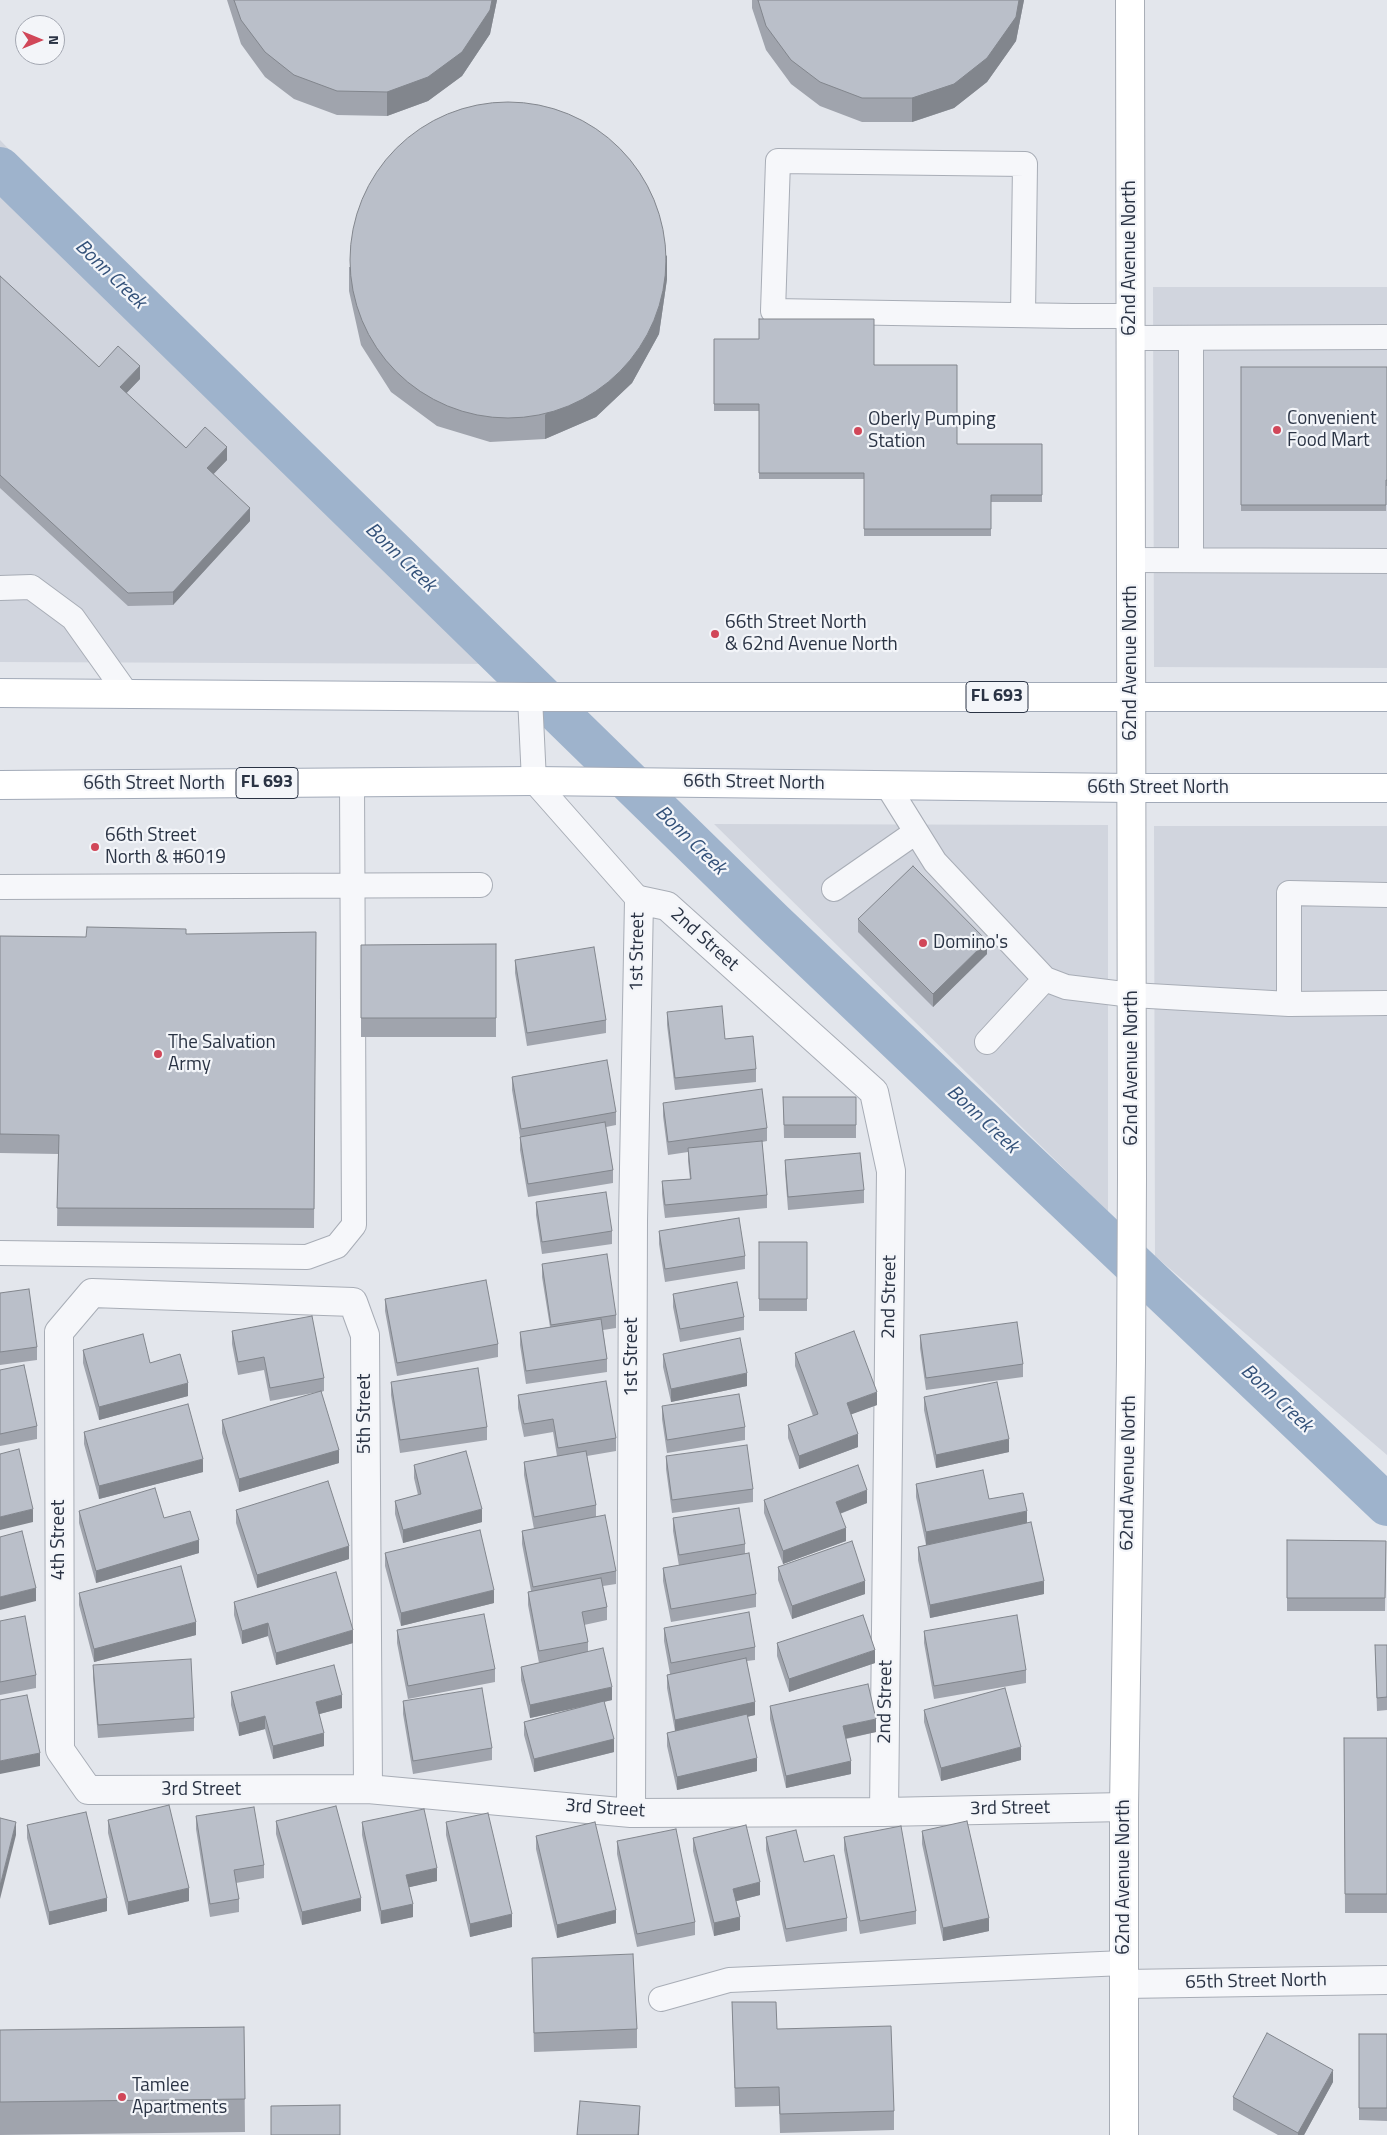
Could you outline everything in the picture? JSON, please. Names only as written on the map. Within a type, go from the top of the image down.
[{"type":"main road","name":"62nd Avenue North","points":[[1124,2135],[1124,1807],[1132,1178],[1130,0]]},
{"type":"main road","name":"FL 693","points":[[0,693],[453,697],[1387,697]]},
{"type":"main road","name":"66th Street North","points":[[0,785],[534,781],[1131,788],[1387,788]]},
{"type":"street","name":"2nd Street","points":[[638,900],[667,906],[874,1092],[891,1171],[884,1812]]},
{"type":"street","name":"1st Street","points":[[630,1813],[632,1220],[638,900]]},
{"type":"street","name":"5th Street","points":[[92,1293],[353,1302],[365,1335],[368,1789]]},
{"type":"street","name":"4th Street","points":[[88,1790],[60,1750],[59,1332],[92,1293]]},
{"type":"street","name":"3rd Street","points":[[88,1790],[368,1789],[630,1813],[884,1812],[1124,1807]]},
{"type":"street","name":"65th Street North","points":[[1124,1974],[1387,1980]]},
{"type":"lane","points":[[1023,315],[1025,164],[778,161],[773,310],[1023,315],[1130,328],[1191,338],[1387,337]]},
{"type":"lane","points":[[1191,338],[1191,560]]},
{"type":"lane","points":[[1130,560],[1387,561]]},
{"type":"lane","points":[[0,588],[30,587],[73,618],[127,694]]},
{"type":"lane","points":[[530,697],[534,781],[638,900]]},
{"type":"lane","points":[[0,1253],[307,1257],[337,1246],[354,1225],[352,782]]},
{"type":"lane","points":[[887,784],[934,862],[1045,979],[1066,987],[1132,995],[1289,1004],[1387,1003]]},
{"type":"lane","points":[[834,889],[916,832]]},
{"type":"lane","points":[[0,887],[480,885]]},
{"type":"lane","points":[[1289,1004],[1289,893],[1387,895]]},
{"type":"lane","points":[[987,1042],[1045,979]]},
{"type":"lane","points":[[661,1999],[729,1980],[1124,1974]]},
{"type":"shaded area","points":[[0,140],[504,664],[0,662]]},
{"type":"shaded area","points":[[1153,287],[1387,287],[1387,668],[1154,667]]},
{"type":"shaded area","points":[[714,824],[1108,825],[1108,1212]]},
{"type":"shaded area","points":[[1154,826],[1387,826],[1387,1455],[1155,1256]]},
{"type":"building","points":[[234,0],[492,0],[490,10],[462,52],[428,77],[387,92],[337,91],[294,75],[265,52],[241,20]]},
{"type":"building","points":[[758,0],[1019,0],[1016,17],[987,58],[954,84],[912,98],[862,98],[820,82],[791,60],[766,26]]},
{"type":"building","points":[[508,102],[539,105],[568,114],[596,129],[630,160],[639,172],[654,200],[663,229],[666,260],[663,291],[654,320],[639,348],[608,382],[596,391],[568,406],[539,415],[508,418],[477,415],[448,406],[420,391],[386,360],[377,348],[362,320],[353,291],[350,260],[353,229],[362,200],[377,172],[408,138],[420,129],[448,114],[477,105]]},
{"type":"building","points":[[0,276],[99,367],[118,346],[140,366],[120,387],[186,448],[205,427],[227,447],[207,468],[250,508],[173,592],[128,593],[0,475]]},
{"type":"building","name":"Oberly Pumping Station","points":[[759,319],[874,319],[874,365],[957,365],[957,444],[1042,444],[1042,495],[991,495],[991,529],[864,529],[864,473],[759,473],[759,404],[714,404],[714,339],[759,339]]},
{"type":"building","points":[[1241,367],[1387,367],[1386,505],[1241,505]]},
{"type":"building","name":"Domino's","points":[[913,866],[987,941],[933,994],[858,919]]},
{"type":"building","name":"The Salvation Army","points":[[87,927],[186,929],[186,934],[316,932],[314,1209],[57,1208],[59,1135],[0,1134],[0,936],[86,937]]},
{"type":"building","points":[[496,944],[496,1018],[361,1018],[361,945]]},
{"type":"building","points":[[594,947],[606,1020],[527,1033],[515,960]]},
{"type":"building","points":[[722,1006],[725,1039],[753,1036],[756,1069],[675,1078],[667,1012]]},
{"type":"building","points":[[607,1060],[616,1112],[521,1129],[512,1077]]},
{"type":"building","points":[[762,1089],[767,1128],[668,1142],[663,1103]]},
{"type":"building","points":[[783,1097],[856,1097],[856,1125],[784,1125]]},
{"type":"building","points":[[605,1122],[613,1170],[528,1184],[520,1137]]},
{"type":"building","points":[[762,1141],[767,1195],[665,1205],[662,1181],[691,1179],[688,1148]]},
{"type":"building","points":[[860,1153],[864,1190],[788,1197],[785,1160]]},
{"type":"building","points":[[606,1192],[612,1231],[542,1242],[536,1202]]},
{"type":"building","points":[[739,1218],[745,1256],[665,1269],[659,1231]]},
{"type":"building","points":[[759,1242],[807,1242],[807,1299],[759,1299]]},
{"type":"building","points":[[607,1254],[616,1315],[551,1325],[542,1264]]},
{"type":"building","points":[[486,1280],[498,1344],[397,1363],[385,1299]]},
{"type":"building","points":[[737,1282],[744,1317],[680,1329],[673,1294]]},
{"type":"building","points":[[29,1289],[37,1347],[0,1352],[0,1293]]},
{"type":"building","points":[[312,1316],[324,1378],[270,1388],[264,1357],[238,1362],[232,1331]]},
{"type":"building","points":[[601,1319],[607,1359],[526,1371],[520,1332]]},
{"type":"building","points":[[1017,1322],[1023,1364],[926,1378],[920,1335]]},
{"type":"building","points":[[854,1331],[877,1392],[847,1403],[858,1434],[799,1456],[788,1425],[818,1414],[795,1353]]},
{"type":"building","points":[[143,1334],[150,1363],[180,1354],[188,1383],[99,1407],[83,1350]]},
{"type":"building","points":[[740,1338],[747,1373],[671,1389],[663,1354]]},
{"type":"building","points":[[24,1365],[37,1426],[0,1434],[0,1370]]},
{"type":"building","points":[[478,1368],[487,1427],[400,1440],[391,1382]]},
{"type":"building","points":[[606,1381],[616,1438],[558,1448],[553,1419],[524,1424],[518,1395]]},
{"type":"building","points":[[997,1382],[1009,1439],[936,1455],[924,1397]]},
{"type":"building","points":[[321,1391],[339,1450],[239,1479],[222,1420]]},
{"type":"building","points":[[739,1394],[745,1427],[667,1440],[662,1406]]},
{"type":"building","points":[[188,1404],[203,1459],[99,1486],[84,1432]]},
{"type":"building","points":[[747,1445],[753,1489],[672,1500],[666,1456]]},
{"type":"building","points":[[19,1449],[33,1509],[0,1517],[0,1454]]},
{"type":"building","points":[[466,1451],[482,1509],[403,1530],[395,1501],[421,1494],[414,1465]]},
{"type":"building","points":[[586,1451],[596,1505],[534,1517],[524,1462]]},
{"type":"building","points":[[858,1465],[867,1490],[836,1502],[846,1528],[783,1551],[764,1500]]},
{"type":"building","points":[[983,1470],[989,1499],[1023,1493],[1027,1511],[926,1532],[916,1484]]},
{"type":"building","points":[[328,1481],[349,1546],[257,1575],[236,1510]]},
{"type":"building","points":[[155,1488],[164,1518],[190,1511],[199,1540],[96,1571],[79,1511]]},
{"type":"building","points":[[739,1508],[745,1544],[679,1555],[673,1518]]},
{"type":"building","points":[[605,1515],[616,1571],[533,1587],[522,1531]]},
{"type":"building","points":[[1031,1522],[1044,1581],[930,1605],[918,1547]]},
{"type":"building","points":[[480,1530],[494,1590],[401,1613],[385,1553]]},
{"type":"building","points":[[22,1531],[36,1588],[0,1597],[0,1537]]},
{"type":"building","points":[[1287,1540],[1386,1541],[1385,1598],[1287,1598]]},
{"type":"building","points":[[852,1541],[865,1581],[792,1606],[778,1567]]},
{"type":"building","points":[[749,1553],[756,1594],[671,1609],[663,1568]]},
{"type":"building","points":[[181,1566],[196,1622],[94,1649],[79,1593]]},
{"type":"building","points":[[336,1572],[353,1630],[276,1653],[268,1623],[242,1631],[234,1602]]},
{"type":"building","points":[[601,1578],[607,1607],[582,1612],[588,1642],[539,1651],[528,1592]]},
{"type":"building","points":[[749,1612],[755,1647],[671,1663],[664,1628]]},
{"type":"building","points":[[484,1614],[495,1669],[408,1686],[397,1630]]},
{"type":"building","points":[[863,1615],[875,1650],[789,1679],[777,1643]]},
{"type":"building","points":[[1017,1615],[1026,1670],[934,1686],[924,1631]]},
{"type":"building","points":[[25,1616],[36,1675],[0,1682],[0,1621]]},
{"type":"building","points":[[1375,1645],[1387,1645],[1387,1697],[1377,1698]]},
{"type":"building","points":[[603,1648],[612,1687],[530,1705],[521,1667]]},
{"type":"building","points":[[746,1658],[755,1702],[675,1720],[667,1675]]},
{"type":"building","points":[[191,1659],[194,1718],[98,1725],[93,1665]]},
{"type":"building","points":[[334,1665],[342,1695],[316,1702],[324,1733],[273,1746],[265,1716],[239,1723],[231,1692]]},
{"type":"building","points":[[868,1684],[876,1719],[843,1726],[851,1761],[786,1776],[770,1706]]},
{"type":"building","points":[[482,1688],[492,1748],[413,1761],[403,1701]]},
{"type":"building","points":[[1005,1688],[1021,1747],[941,1768],[924,1710]]},
{"type":"building","points":[[27,1695],[40,1753],[0,1761],[0,1700]]},
{"type":"building","points":[[604,1701],[614,1739],[534,1759],[524,1722]]},
{"type":"building","points":[[747,1714],[757,1758],[677,1777],[667,1733]]},
{"type":"building","points":[[1344,1738],[1387,1738],[1387,1894],[1345,1894]]},
{"type":"building","points":[[169,1805],[189,1888],[128,1902],[108,1820]]},
{"type":"building","points":[[336,1806],[361,1898],[302,1912],[276,1821]]},
{"type":"building","points":[[254,1807],[264,1865],[234,1870],[239,1899],[210,1904],[196,1816]]},
{"type":"building","points":[[424,1809],[437,1868],[406,1875],[413,1904],[381,1911],[362,1822]]},
{"type":"building","points":[[86,1812],[107,1898],[49,1912],[27,1825]]},
{"type":"building","points":[[488,1813],[512,1914],[470,1924],[446,1822]]},
{"type":"building","points":[[0,1818],[16,1822],[0,1886]]},
{"type":"building","points":[[967,1821],[989,1918],[943,1928],[922,1831]]},
{"type":"building","points":[[595,1822],[616,1910],[557,1925],[536,1836]]},
{"type":"building","points":[[746,1825],[760,1882],[733,1889],[740,1917],[714,1923],[693,1838]]},
{"type":"building","points":[[901,1826],[916,1911],[860,1921],[844,1837]]},
{"type":"building","points":[[676,1829],[695,1922],[637,1934],[617,1841]]},
{"type":"building","points":[[796,1830],[804,1862],[834,1855],[847,1918],[786,1929],[766,1837]]},
{"type":"building","points":[[633,1954],[637,2029],[534,2033],[532,1958]]},
{"type":"building","points":[[732,2002],[776,2002],[777,2029],[891,2026],[894,2111],[780,2114],[779,2087],[735,2088]]},
{"type":"building","points":[[244,2027],[245,2099],[0,2102],[0,2030]]},
{"type":"building","points":[[1267,2033],[1333,2070],[1298,2133],[1233,2097]]},
{"type":"building","points":[[1359,2034],[1387,2034],[1387,2108],[1359,2108]]},
{"type":"building","points":[[580,2101],[640,2106],[638,2135],[577,2135]]},
{"type":"building","points":[[340,2105],[340,2135],[271,2135],[271,2106]]},
{"type":"waterway","name":"Bonn Creek","points":[[0,168],[773,922],[1387,1505]]},
{"type":"place","name":"Convenient Food Mart","points":[[1277,430]]},
{"type":"place","name":"Oberly Pumping Station","points":[[858,431]]},
{"type":"place","name":"66th Street North & 62nd Avenue North","points":[[715,634]]},
{"type":"place","name":"66th Street North & #6019","points":[[95,847]]},
{"type":"place","name":"Domino's","points":[[923,943]]},
{"type":"place","name":"The Salvation Army","points":[[158,1054]]},
{"type":"place","name":"Tamlee Apartments","points":[[122,2097]]}]
